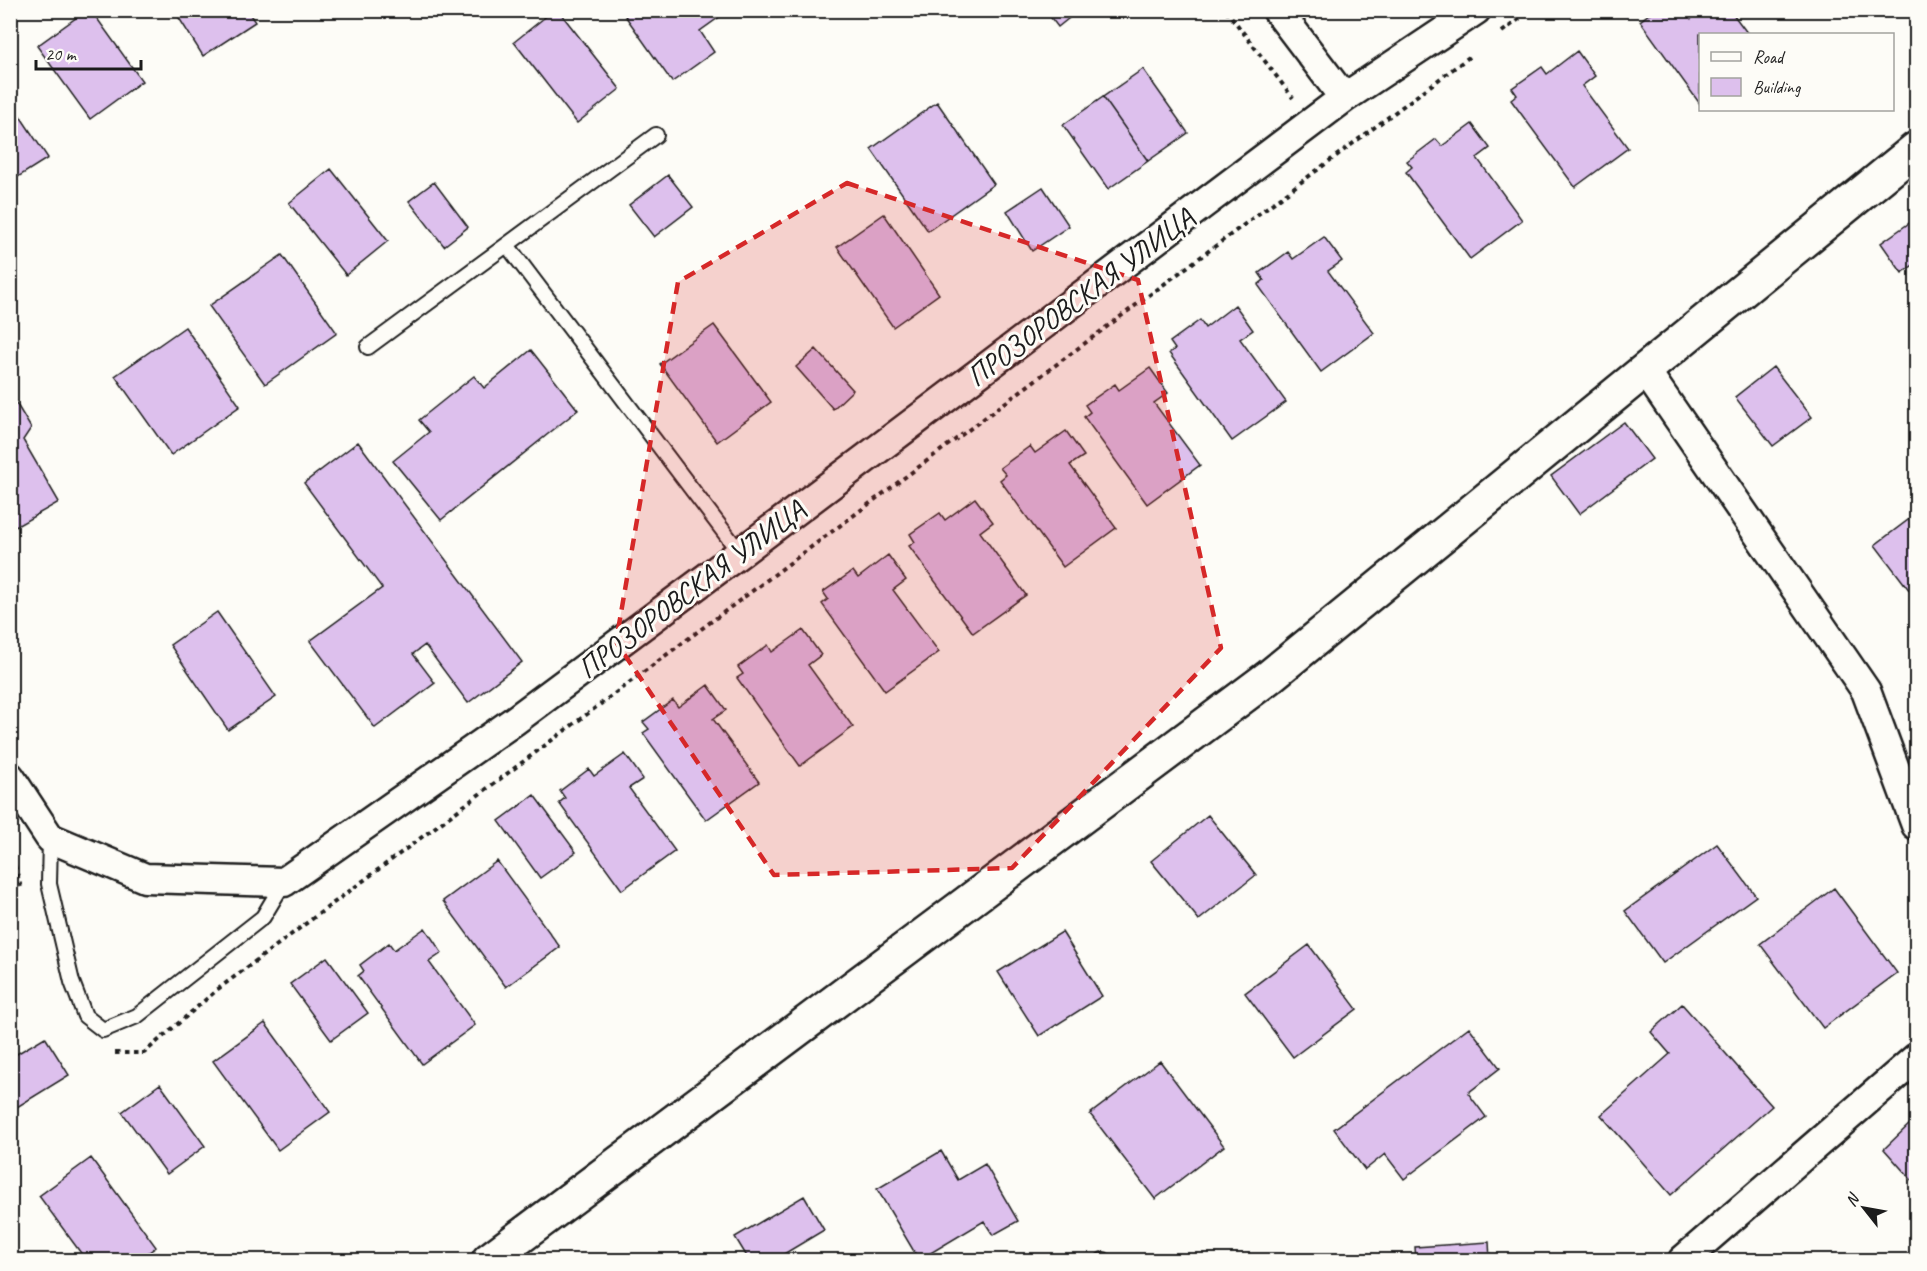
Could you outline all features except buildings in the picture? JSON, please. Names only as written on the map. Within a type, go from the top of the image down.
[{"type":"street","points":[[1277,10],[1344,98]]},
{"type":"street","name":"ПРОЗОРОВСКАЯ УЛИЦА","points":[[284,882],[514,721],[1344,98],[1476,10]]},
{"type":"street","points":[[489,1260],[1269,677],[1917,149]]},
{"type":"street","points":[[1645,370],[1866,691],[1917,825]]},
{"type":"street","points":[[10,777],[50,838],[145,878],[284,882]]},
{"type":"street","points":[[1683,1260],[1917,1059]]},
{"type":"lane","points":[[368,347],[656,135]]},
{"type":"lane","points":[[507,245],[740,553]]},
{"type":"lane","points":[[50,838],[49,884],[72,982],[84,1016],[103,1030],[137,1016],[263,917],[284,882]]},
{"type":"path","points":[[10,17],[21,10]]},
{"type":"path","points":[[1226,10],[1312,123]]},
{"type":"highlighted area","points":[[847,183],[1138,280],[1221,648],[1012,868],[774,875],[616,642],[678,282]]}]
